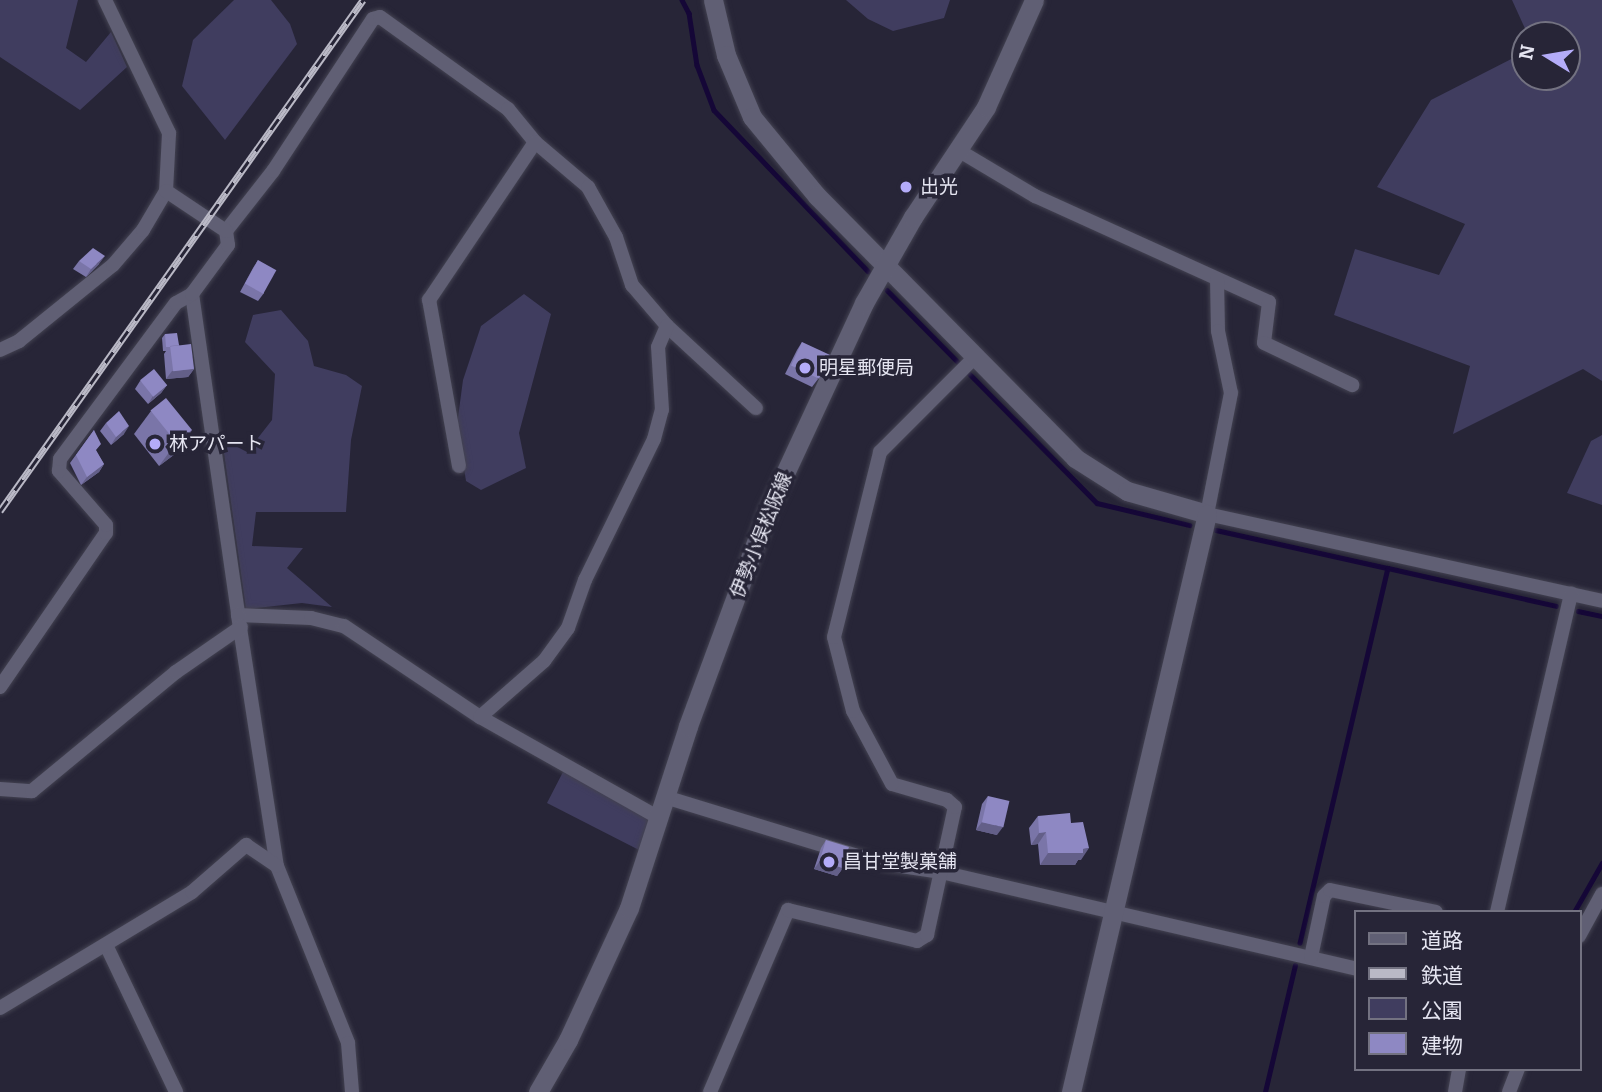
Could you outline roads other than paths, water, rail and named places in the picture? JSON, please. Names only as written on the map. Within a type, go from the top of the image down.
[{"type":"street","points":[[0,350],[19,341],[113,265],[143,230],[166,191],[169,133],[105,0]]},
{"type":"street","points":[[713,0],[726,55],[752,117],[817,196],[885,264],[972,359],[1092,471],[1127,491],[1207,514],[1602,601]]},
{"type":"street","name":"伊勢小俣松阪線","points":[[538,1092],[595,986],[629,908],[665,797],[768,510],[885,264],[1003,76],[1034,0]]},
{"type":"street","points":[[0,687],[106,533],[106,525],[58,471],[60,460],[176,303],[192,294],[225,251],[226,232],[251,203],[375,16],[486,91],[529,130],[535,142],[588,187],[616,237],[632,285],[667,326],[757,408]]},
{"type":"street","points":[[460,466],[429,300],[535,142]]},
{"type":"street","points":[[958,150],[1035,196],[1269,302],[1264,343],[1352,385]]},
{"type":"street","points":[[166,191],[226,232]]},
{"type":"street","points":[[1071,1092],[1207,514],[1231,393],[1218,331],[1217,279]]},
{"type":"street","points":[[192,294],[277,866],[348,1043],[352,1092]]},
{"type":"street","points":[[480,717],[544,661],[568,628],[585,580],[654,439],[663,387],[658,348],[667,326]]},
{"type":"street","points":[[710,1092],[784,913],[794,911],[917,941],[927,935],[955,807],[947,800],[892,784],[853,711],[834,637],[880,452],[972,359]]},
{"type":"street","points":[[1497,910],[1571,593]]},
{"type":"street","points":[[0,789],[32,791],[239,621],[311,618],[344,626],[480,717],[659,818]]},
{"type":"street","points":[[665,797],[863,858],[941,872],[1354,968]]},
{"type":"street","points":[[0,1008],[192,892],[246,845],[277,866]]},
{"type":"street","points":[[1311,957],[1324,896],[1330,890],[1426,910]]},
{"type":"street","points":[[1581,932],[1602,894]]},
{"type":"street","points":[[106,945],[177,1092]]},
{"type":"street","points":[[1455,1092],[1460,1071]]},
{"type":"street","points":[[1509,1092],[1517,1071]]},
{"type":"waterway","points":[[682,0],[689,13],[697,65],[714,110],[868,271]]},
{"type":"waterway","points":[[887,290],[1097,503],[1189,525]]},
{"type":"waterway","points":[[1216,530],[1388,568],[1300,943]]},
{"type":"waterway","points":[[1388,568],[1556,606]]},
{"type":"waterway","points":[[1578,611],[1602,616]]},
{"type":"waterway","points":[[1575,910],[1602,863]]},
{"type":"waterway","points":[[1265,1092],[1295,965]]},
{"type":"railway","points":[[0,511],[363,0]]},
{"type":"place","name":"出光","points":[[906,187]]},
{"type":"place","name":"明星郵便局","points":[[805,368]]},
{"type":"place","name":"林アパート","points":[[155,444]]},
{"type":"place","name":"昌甘堂製菓舗","points":[[829,862]]}]
